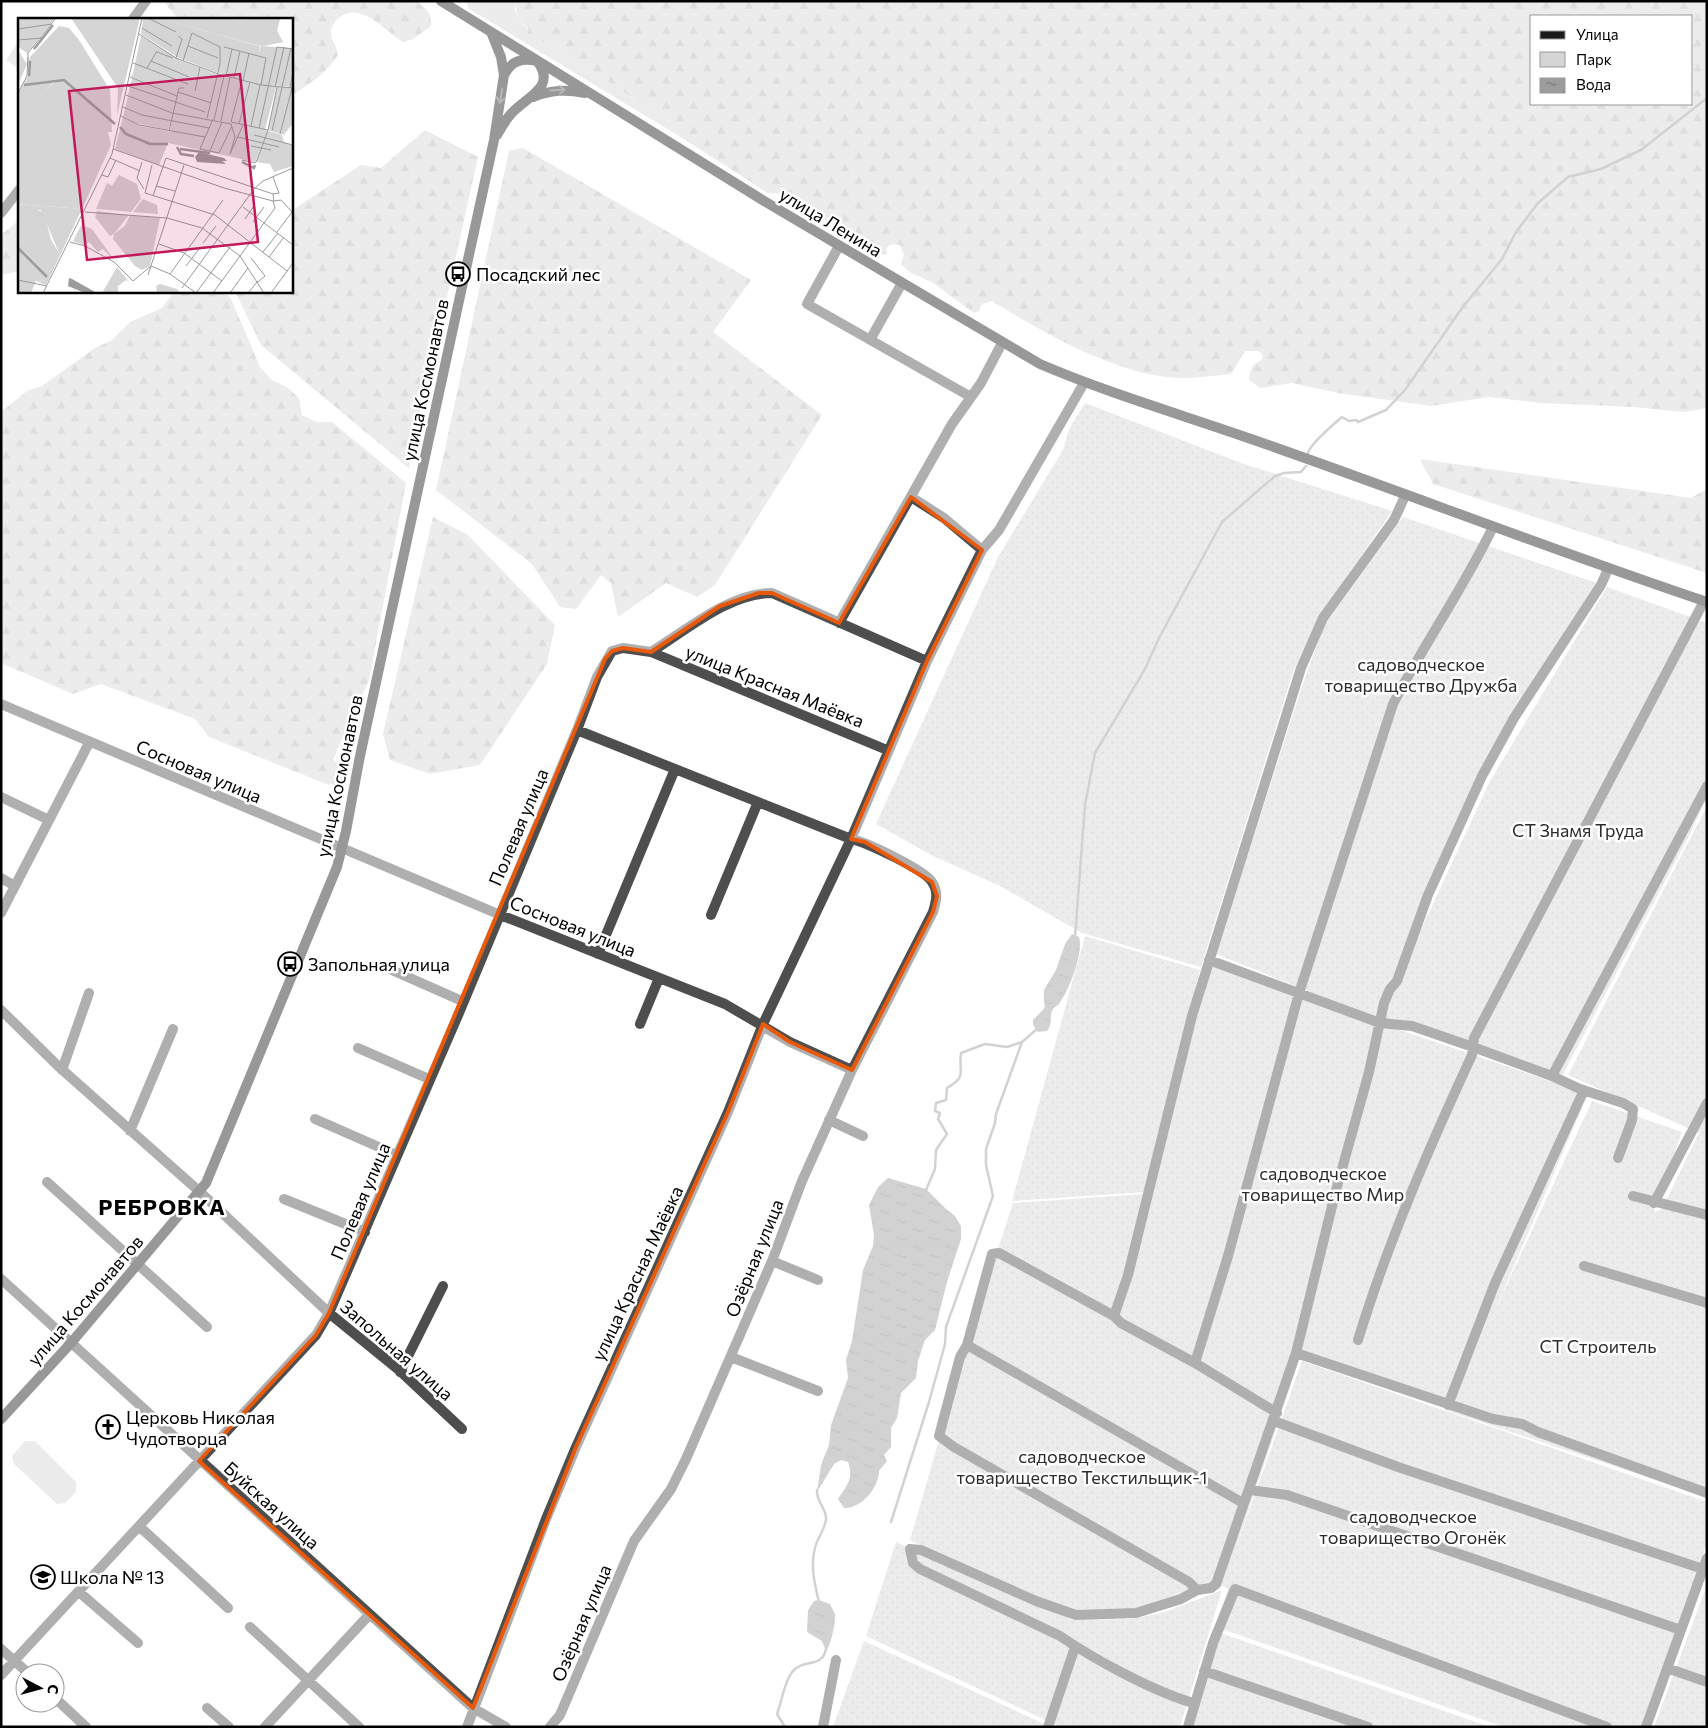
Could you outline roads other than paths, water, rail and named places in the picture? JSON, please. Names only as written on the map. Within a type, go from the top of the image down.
[{"type":"street","points":[[135,18],[146,1]]},
{"type":"street","name":"улица Ленина","points":[[441,1],[840,246],[1040,364],[1084,382],[1223,430],[1608,569],[1706,602]]},
{"type":"street","points":[[491,32],[501,57],[504,75]]},
{"type":"street","points":[[494,140],[510,115],[543,85],[544,76],[537,61],[525,58],[516,61],[508,67],[504,75]]},
{"type":"street","name":"улица Космонавтов","points":[[1,1419],[71,1343],[200,1192],[212,1172],[336,867],[342,848],[360,756],[494,140],[504,75]]},
{"type":"street","points":[[524,101],[548,91],[569,90],[593,95]]},
{"type":"street","points":[[1,213],[18,191]]},
{"type":"street","points":[[840,246],[807,304],[972,397]]},
{"type":"street","points":[[870,340],[902,283]]},
{"type":"street","points":[[840,623],[952,424],[972,397],[1002,343]]},
{"type":"street","name":"улица Красная Маёвка","points":[[467,1727],[576,1447],[728,1112],[763,1024],[850,839],[927,661],[982,550],[998,530],[1084,382]]},
{"type":"street","points":[[1114,1316],[1128,1275],[1192,1016],[1301,668],[1323,618],[1394,520],[1405,496]]},
{"type":"street","points":[[911,497],[944,518],[982,550]]},
{"type":"street","points":[[1195,1363],[1228,1256],[1299,993],[1393,704],[1412,666],[1474,567],[1493,527]]},
{"type":"street","points":[[1194,1703],[1170,1696],[1051,1632],[920,1569],[912,1563],[910,1549],[921,1550],[1036,1601],[1076,1615],[1136,1613],[1181,1599],[1197,1590],[1211,1588],[1216,1584],[1296,1353],[1384,1003],[1390,988],[1397,981],[1428,895],[1482,776],[1514,718],[1601,585],[1608,569]]},
{"type":"street","name":"улица Красная Маёвка","points":[[651,652],[720,606],[759,593],[772,593],[927,661]]},
{"type":"street","points":[[1358,1340],[1372,1294],[1422,1164],[1472,1055],[1474,1038],[1706,602]]},
{"type":"street","name":"улица Красная Маёвка","points":[[612,651],[623,648],[651,652],[887,750]]},
{"type":"street","name":"Полевая улица","points":[[1,1675],[316,1335],[329,1313],[365,1232],[577,730],[597,677],[612,651]]},
{"type":"street","name":"Сосновая улица","points":[[1,704],[498,914],[725,1004],[763,1024],[790,1042],[852,1070]]},
{"type":"street","points":[[577,730],[850,839]]},
{"type":"street","points":[[1,913],[89,742]]},
{"type":"street","points":[[598,954],[675,769]]},
{"type":"street","points":[[1552,1076],[1707,786]]},
{"type":"street","points":[[1,797],[49,820]]},
{"type":"street","points":[[711,915],[758,802]]},
{"type":"street","name":"Озёрная улица","points":[[550,1727],[560,1715],[634,1541],[675,1482],[772,1261],[802,1181],[829,1120],[852,1070],[933,912],[937,896],[932,882],[922,873],[865,842],[850,839]]},
{"type":"street","points":[[1,878],[15,886]]},
{"type":"street","points":[[1209,960],[1380,1023],[1412,1026],[1623,1103],[1633,1109],[1632,1120],[1618,1158]]},
{"type":"street","points":[[385,967],[462,1001]]},
{"type":"street","points":[[640,1024],[659,978]]},
{"type":"street","points":[[62,1070],[88,993]]},
{"type":"street","name":"Запольная улица","points":[[1,1010],[62,1070],[200,1192],[329,1313],[400,1372],[462,1429]]},
{"type":"street","points":[[130,1131],[173,1029]]},
{"type":"street","points":[[358,1048],[429,1079]]},
{"type":"street","points":[[1448,1405],[1495,1283],[1584,1090]]},
{"type":"street","points":[[1654,1202],[1707,1103]]},
{"type":"street","points":[[315,1120],[397,1155]]},
{"type":"street","points":[[829,1120],[862,1136]]},
{"type":"street","points":[[47,1182],[207,1326]]},
{"type":"street","points":[[1634,1196],[1707,1215]]},
{"type":"street","points":[[284,1199],[365,1232]]},
{"type":"street","points":[[1197,1590],[1189,1582],[939,1436],[960,1357],[967,1344],[992,1254],[995,1253],[1114,1316],[1138,1333],[1195,1363],[1275,1417],[1398,1468],[1703,1569]]},
{"type":"street","points":[[772,1261],[818,1280]]},
{"type":"street","points":[[1584,1266],[1707,1303]]},
{"type":"street","name":"Буйская улица","points":[[1,1279],[199,1461],[473,1708],[506,1727]]},
{"type":"street","points":[[400,1372],[444,1286]]},
{"type":"street","points":[[967,1344],[1243,1503]]},
{"type":"street","points":[[1296,1353],[1448,1405],[1493,1419],[1522,1424],[1538,1432],[1707,1493]]},
{"type":"street","points":[[731,1357],[818,1390]]},
{"type":"street","points":[[1250,1490],[1288,1495],[1681,1630]]},
{"type":"street","points":[[139,1526],[228,1608]]},
{"type":"street","points":[[1646,1727],[1707,1558]]},
{"type":"street","points":[[1696,1588],[1707,1592]]},
{"type":"street","points":[[1188,1727],[1204,1671],[1234,1589],[1607,1727]]},
{"type":"street","points":[[79,1592],[138,1643]]},
{"type":"street","points":[[265,1727],[369,1615]]},
{"type":"street","points":[[250,1627],[359,1727]]},
{"type":"street","points":[[1048,1727],[1076,1647]]},
{"type":"street","points":[[1,1649],[15,1662]]},
{"type":"street","points":[[823,1727],[836,1660]]},
{"type":"street","points":[[1667,1668],[1707,1682]]},
{"type":"street","points":[[1204,1671],[1368,1727]]},
{"type":"street","points":[[65,1707],[86,1727]]},
{"type":"street","points":[[207,1708],[229,1727]]},
{"type":"water","points":[[1072,934],[1079,937],[1080,944],[1075,971],[1063,998],[1053,1009],[1049,1028],[1047,1031],[1038,1032],[1033,1025],[1033,1020],[1044,1007],[1044,990],[1056,970],[1065,944]]},
{"type":"water","points":[[888,1178],[926,1189],[955,1216],[961,1226],[961,1239],[947,1282],[935,1330],[925,1340],[918,1361],[916,1378],[901,1393],[897,1418],[891,1428],[891,1447],[884,1455],[887,1461],[879,1471],[876,1484],[868,1496],[857,1505],[844,1508],[838,1499],[850,1477],[848,1462],[841,1460],[834,1464],[817,1492],[821,1465],[829,1445],[831,1425],[848,1378],[846,1360],[852,1341],[863,1270],[873,1246],[874,1235],[869,1205],[878,1187]]},
{"type":"water","points":[[819,1600],[830,1604],[835,1614],[833,1633],[826,1651],[822,1641],[807,1632],[808,1610],[814,1601]]},
{"type":"waterway","points":[[1308,453],[1328,429],[1342,417],[1349,421],[1356,420],[1358,422],[1386,410],[1405,390],[1462,308],[1502,259],[1516,232],[1538,203],[1568,177],[1601,169],[1641,150],[1707,98]]},
{"type":"waterway","points":[[1075,937],[1085,805],[1095,753],[1145,669],[1160,636],[1222,522],[1275,476],[1284,473],[1301,472],[1306,466]]},
{"type":"waterway","points":[[926,1190],[935,1169],[936,1150],[947,1134],[938,1119],[940,1113],[935,1111],[936,1103],[946,1100],[947,1088],[960,1077],[961,1053],[985,1044],[1007,1047],[1022,1042],[1037,1029]]},
{"type":"waterway","points":[[891,1522],[929,1402],[945,1344],[946,1327],[993,1196],[986,1165],[986,1149],[995,1123],[996,1114],[1022,1042]]},
{"type":"waterway","points":[[817,1490],[818,1498],[826,1515],[824,1527],[816,1544],[813,1561],[819,1602]]},
{"type":"waterway","points":[[785,1727],[777,1714],[789,1676],[801,1665],[821,1659],[826,1649]]},
{"type":"place","name":"Посадский лес","points":[[458,274]]},
{"type":"place","name":"Запольная улица","points":[[290,964]]},
{"type":"place","name":"Церковь Николая Чудотворца","points":[[108,1427]]},
{"type":"place","name":"Школа № 13","points":[[43,1577]]},
{"type":"district","name":"РЕБРОВКА","points":[[162,1206]]},
{"type":"park label","name":"садоводческое товарищество Дружба","points":[[1421,674]]},
{"type":"park label","name":"СТ Знамя Труда","points":[[1578,830]]},
{"type":"park label","name":"садоводческое товарищество Мир","points":[[1323,1183]]},
{"type":"park label","name":"СТ Строитель","points":[[1598,1346]]},
{"type":"park label","name":"садоводческое товарищество Текстильщик-1","points":[[1082,1466]]},
{"type":"park label","name":"садоводческое товарищество Огонёк","points":[[1413,1526]]}]
